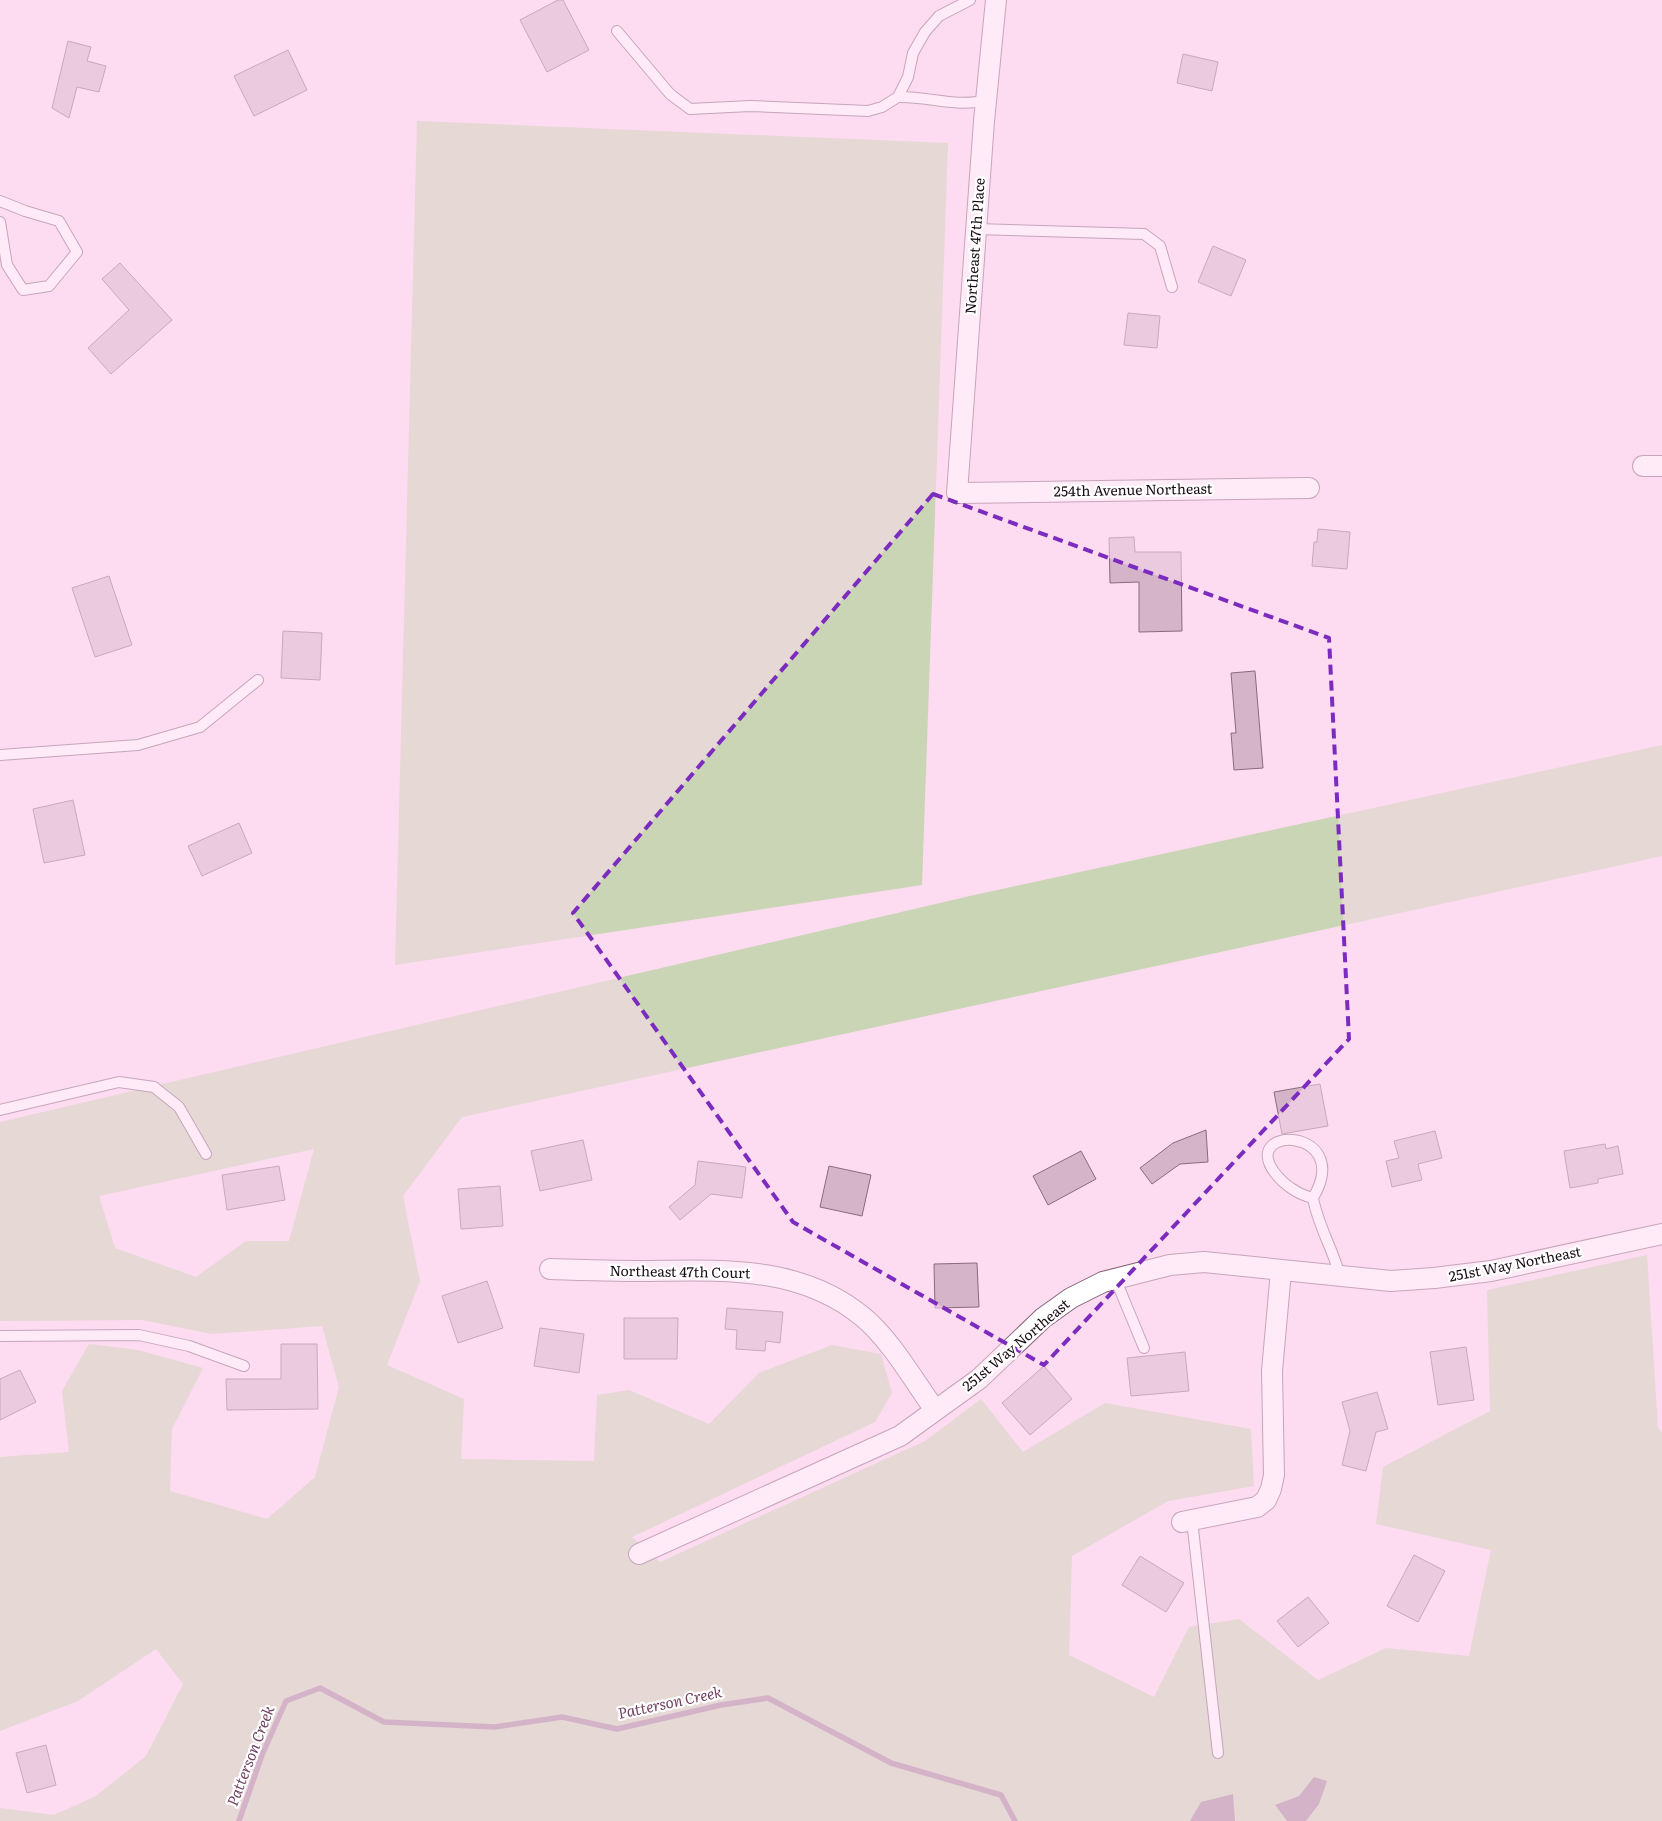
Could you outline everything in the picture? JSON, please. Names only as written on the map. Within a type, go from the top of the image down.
[{"type":"street","name":"Northeast 47th Place","points":[[957,493],[986,100],[996,0]]},
{"type":"street","name":"254th Avenue Northeast","points":[[957,493],[1309,488]]},
{"type":"street","name":"251st Way Northeast","points":[[639,1554],[900,1436],[979,1379],[1043,1318],[1071,1298],[1115,1278],[1170,1265],[1204,1262],[1391,1280],[1434,1278],[1490,1271],[1662,1234]]},
{"type":"street","name":"Northeast 47th Court","points":[[550,1269],[750,1271],[787,1278],[829,1295],[863,1317],[882,1338],[936,1410]]},
{"type":"street","points":[[1187,1521],[1258,1507],[1266,1500],[1271,1489],[1274,1456],[1272,1371],[1282,1271]]},
{"type":"lane","points":[[898,97],[908,77],[913,53],[925,32],[939,16],[970,0]]},
{"type":"lane","points":[[617,31],[670,94],[690,109],[750,106],[868,111],[882,107],[898,97],[920,96],[960,103],[976,103],[986,100]]},
{"type":"lane","points":[[0,200],[25,212],[59,221],[77,252],[49,286],[23,290],[7,265],[0,222]]},
{"type":"lane","points":[[976,229],[1144,234],[1160,246],[1172,287]]},
{"type":"lane","points":[[0,755],[138,745],[200,727],[258,680]]},
{"type":"lane","points":[[0,1110],[119,1082],[154,1087],[180,1108],[206,1154]]},
{"type":"lane","points":[[1313,1198],[1294,1190],[1275,1174],[1269,1164],[1268,1153],[1272,1144],[1282,1139],[1299,1141],[1315,1150],[1323,1166],[1321,1185],[1313,1198],[1317,1219],[1335,1256],[1340,1276]]},
{"type":"lane","points":[[1115,1278],[1144,1348]]},
{"type":"lane","points":[[0,1336],[139,1335],[189,1346],[244,1366]]},
{"type":"lane","points":[[1187,1521],[1218,1753]]},
{"type":"highlighted area","points":[[933,494],[1329,638],[1349,1039],[1044,1365],[793,1222],[573,913]]},
{"type":"green space","points":[[417,121],[948,143],[922,885],[395,965]]},
{"type":"green space","points":[[1662,745],[1662,856],[462,1117],[403,1196],[420,1281],[387,1365],[464,1399],[461,1459],[594,1461],[597,1395],[629,1390],[709,1424],[759,1373],[832,1345],[881,1354],[892,1393],[875,1422],[632,1537],[660,1562],[925,1441],[981,1399],[1023,1452],[1105,1403],[1251,1429],[1254,1486],[1168,1501],[1072,1556],[1069,1655],[1154,1697],[1189,1627],[1239,1619],[1318,1680],[1386,1648],[1469,1656],[1491,1550],[1376,1524],[1383,1467],[1490,1411],[1487,1290],[1647,1255],[1658,1427],[1662,1433],[1662,1821],[0,1821],[0,1808],[54,1815],[96,1796],[146,1756],[183,1684],[156,1649],[78,1701],[0,1731],[0,1457],[69,1452],[62,1391],[89,1344],[138,1350],[203,1368],[172,1429],[170,1491],[267,1519],[315,1477],[339,1387],[322,1326],[212,1334],[142,1320],[0,1321],[0,1122],[970,896]],"holes":[[[314,1149],[289,1241],[246,1241],[196,1277],[115,1248],[99,1196]]]},
{"type":"shaded area","points":[[1314,1777],[1327,1781],[1319,1804],[1306,1821],[1287,1821],[1275,1805],[1299,1796]]},
{"type":"shaded area","points":[[1233,1794],[1235,1821],[1190,1821],[1201,1802]]},
{"type":"building","points":[[558,0],[563,0],[589,50],[547,72],[520,20]]},
{"type":"building","points":[[68,41],[91,47],[87,61],[106,66],[99,92],[77,87],[69,118],[52,108]]},
{"type":"building","points":[[288,50],[307,90],[254,116],[234,76]]},
{"type":"building","points":[[1183,54],[1218,62],[1212,91],[1177,83]]},
{"type":"building","points":[[1213,246],[1246,260],[1231,296],[1198,282]]},
{"type":"building","points":[[120,263],[172,320],[111,374],[88,348],[129,310],[102,279]]},
{"type":"building","points":[[1128,313],[1160,316],[1157,348],[1124,345]]},
{"type":"building","points":[[1318,529],[1350,532],[1347,569],[1312,566],[1314,542],[1317,542]]},
{"type":"building","points":[[1134,537],[1135,552],[1181,552],[1182,631],[1139,632],[1139,582],[1110,583],[1109,538]]},
{"type":"building","points":[[109,576],[132,645],[95,657],[72,588]]},
{"type":"building","points":[[283,631],[322,633],[320,680],[281,678]]},
{"type":"building","points":[[1255,671],[1263,768],[1234,770],[1231,733],[1236,733],[1231,673]]},
{"type":"building","points":[[73,800],[85,855],[44,863],[33,809]]},
{"type":"building","points":[[239,823],[252,853],[202,876],[188,846]]},
{"type":"building","points":[[1320,1084],[1328,1126],[1282,1134],[1274,1092]]},
{"type":"building","points":[[1206,1130],[1208,1162],[1180,1164],[1152,1184],[1140,1168],[1173,1143]]},
{"type":"building","points":[[1435,1131],[1442,1158],[1418,1164],[1422,1180],[1392,1187],[1386,1161],[1399,1158],[1394,1141]]},
{"type":"building","points":[[583,1140],[592,1180],[540,1191],[531,1151]]},
{"type":"building","points":[[1605,1144],[1606,1149],[1618,1146],[1623,1174],[1598,1179],[1598,1183],[1570,1188],[1564,1151]]},
{"type":"building","points":[[1081,1151],[1096,1179],[1048,1205],[1033,1176]]},
{"type":"building","points":[[698,1161],[746,1167],[742,1198],[711,1194],[680,1220],[669,1207],[695,1185]]},
{"type":"building","points":[[279,1166],[285,1200],[227,1210],[222,1175]]},
{"type":"building","points":[[829,1166],[871,1175],[862,1216],[820,1207]]},
{"type":"building","points":[[500,1186],[503,1226],[461,1229],[458,1189]]},
{"type":"building","points":[[977,1263],[979,1307],[935,1308],[934,1264]]},
{"type":"building","points":[[487,1281],[503,1328],[458,1343],[442,1296]]},
{"type":"building","points":[[727,1308],[783,1312],[780,1343],[766,1341],[765,1351],[736,1349],[737,1330],[725,1329]]},
{"type":"building","points":[[624,1318],[678,1318],[677,1359],[624,1359]]},
{"type":"building","points":[[540,1328],[584,1334],[579,1373],[534,1366]]},
{"type":"building","points":[[281,1344],[317,1344],[318,1409],[227,1410],[226,1379],[281,1379]]},
{"type":"building","points":[[1466,1347],[1474,1400],[1438,1405],[1430,1352]]},
{"type":"building","points":[[1185,1352],[1189,1391],[1131,1396],[1127,1358]]},
{"type":"building","points":[[1044,1366],[1072,1399],[1030,1435],[1002,1403]]},
{"type":"building","points":[[20,1370],[36,1402],[0,1420],[0,1379]]},
{"type":"building","points":[[1377,1392],[1388,1429],[1376,1432],[1366,1471],[1342,1465],[1350,1431],[1342,1402]]},
{"type":"building","points":[[1414,1555],[1445,1571],[1418,1622],[1387,1606]]},
{"type":"building","points":[[1140,1556],[1184,1583],[1166,1612],[1122,1585]]},
{"type":"building","points":[[1308,1597],[1329,1623],[1298,1647],[1277,1621]]},
{"type":"building","points":[[46,1745],[56,1785],[27,1793],[16,1753]]},
{"type":"waterway","name":"Patterson Creek","points":[[239,1821],[262,1755],[286,1701],[320,1688],[384,1722],[495,1727],[562,1717],[617,1729],[721,1705],[768,1698],[891,1763],[1001,1795],[1015,1821]]}]
